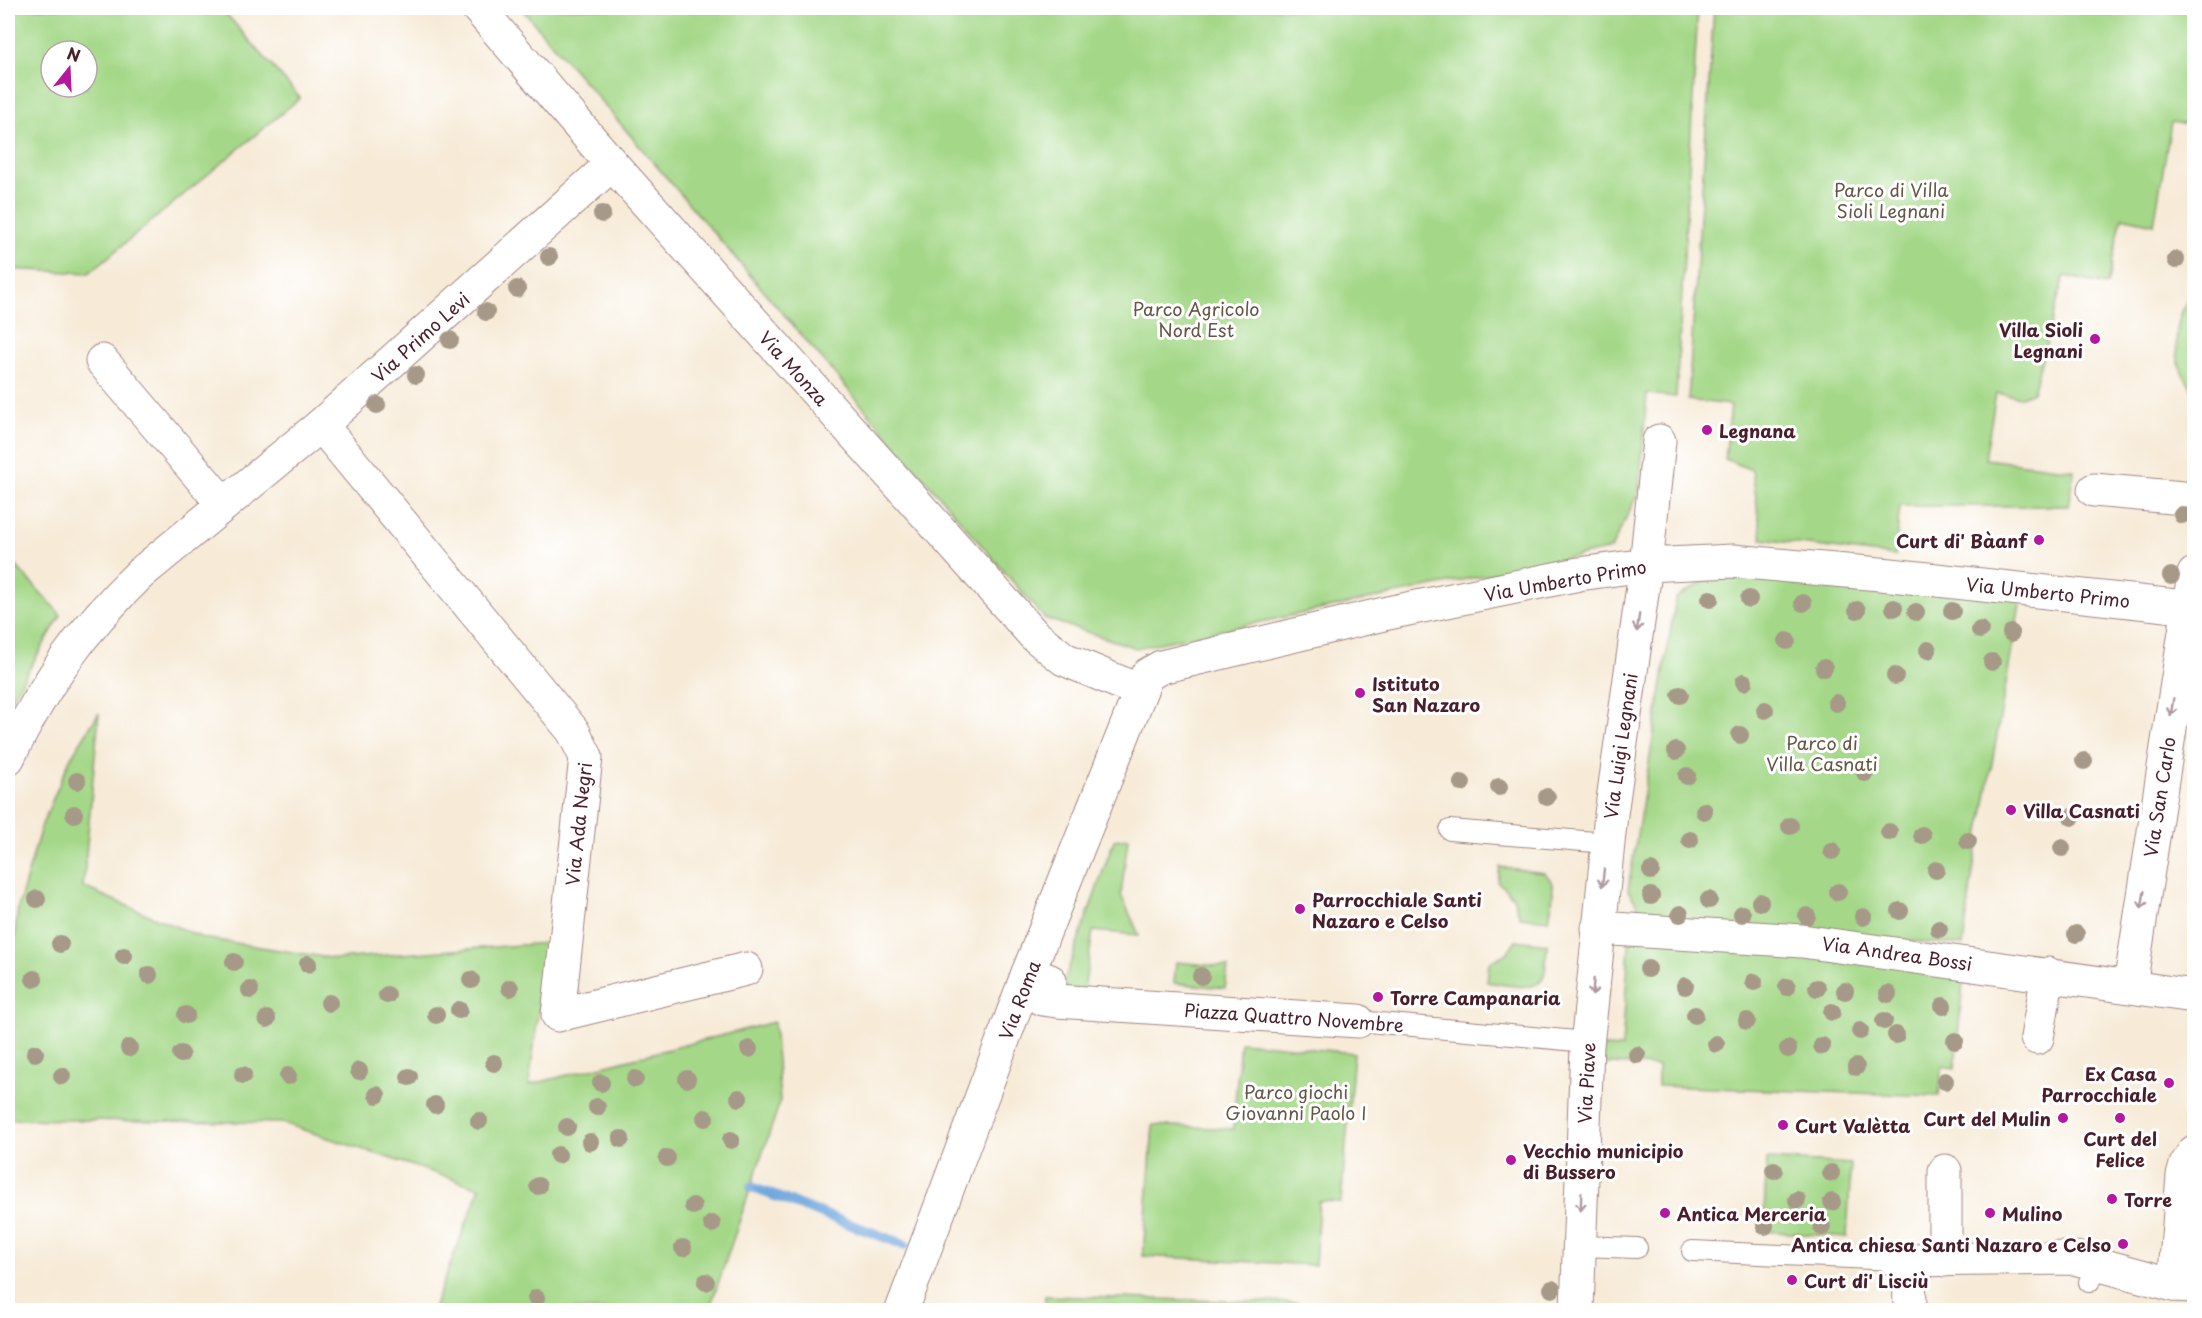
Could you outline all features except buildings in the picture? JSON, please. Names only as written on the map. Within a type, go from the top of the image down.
[{"type":"street","name":"Via Monza","points":[[478,8],[612,164],[1034,635],[1064,659],[1140,691]]},
{"type":"street","name":"Via Primo Levi","points":[[8,758],[65,658],[96,618],[141,573],[321,425],[612,164]]},
{"type":"street","points":[[102,361],[224,505]]},
{"type":"street","name":"Via Ada Negri","points":[[321,425],[580,742],[586,757],[558,1015],[746,969]]},
{"type":"street","name":"Via Luigi Legnani","points":[[1598,928],[1607,843],[1646,565],[1659,441]]},
{"type":"street","points":[[2094,490],[2194,499]]},
{"type":"street","name":"Via Umberto Primo","points":[[1140,691],[1147,675],[1163,666],[1399,611],[1579,574],[1646,565],[1733,561],[1903,576],[2191,608]]},
{"type":"street","points":[[2191,608],[2194,574]]},
{"type":"street","name":"Via San Carlo","points":[[2130,986],[2191,608]]},
{"type":"street","name":"Via Roma","points":[[902,1311],[1028,973],[1140,691]]},
{"type":"street","name":"Via Andrea Bossi","points":[[1598,928],[1802,940],[2194,996]]},
{"type":"street","name":"Via Piave","points":[[1577,1311],[1587,1042],[1598,928]]},
{"type":"street","name":"Piazza Quattro Novembre","points":[[1028,973],[1050,981],[1042,999],[1057,1002],[1358,1021]]},
{"type":"street","points":[[2037,1038],[2049,974]]},
{"type":"street","points":[[1910,1311],[1902,1260],[1945,1260],[2088,1268],[2185,1286],[2183,1176],[2188,1160],[2194,1152]]},
{"type":"street","points":[[1944,1171],[1945,1260]]},
{"type":"lane","points":[[1450,830],[1607,843]]},
{"type":"lane","name":"Piazza Quattro Novembre","points":[[1358,1021],[1587,1042]]},
{"type":"lane","points":[[1580,1246],[1637,1248]]},
{"type":"lane","points":[[1692,1251],[1902,1260]]},
{"type":"green space","points":[[8,8],[221,8],[300,98],[89,273],[8,269]]},
{"type":"green space","name":"Parco Agricolo Nord Est","points":[[521,8],[1698,8],[1676,397],[1647,394],[1639,491],[1611,549],[1136,648],[1044,618]]},
{"type":"green space","name":"Parco di Villa Sioli Legnani","points":[[1714,8],[2194,8],[2194,126],[2171,122],[2154,224],[2122,217],[2107,285],[2064,276],[2033,392],[2021,397],[1996,393],[1985,459],[2074,470],[2068,506],[1900,506],[1895,556],[1762,539],[1752,470],[1725,459],[1731,405],[1688,400]]},
{"type":"green space","points":[[2194,291],[2194,390],[2180,367],[2176,341],[2181,314]]},
{"type":"green space","points":[[8,557],[61,615],[8,705]]},
{"type":"green space","name":"Parco di Villa Casnati","points":[[1710,578],[1801,580],[2021,598],[1973,871],[1963,945],[1648,923],[1628,890],[1676,598]]},
{"type":"green space","points":[[99,713],[83,887],[203,938],[336,959],[547,943],[529,1085],[774,1022],[780,1102],[709,1310],[433,1309],[480,1188],[283,1123],[8,1119],[8,993],[18,908],[41,827],[70,759]]},
{"type":"green space","points":[[1128,838],[1121,895],[1139,935],[1093,931],[1082,1003],[1057,1001],[1114,840]]},
{"type":"green space","points":[[1500,867],[1544,873],[1549,877],[1553,894],[1549,920],[1520,917],[1513,897],[1498,882]]},
{"type":"green space","points":[[1630,932],[1964,971],[1955,1068],[1942,1066],[1939,1096],[1658,1086],[1658,1066],[1586,1063],[1587,1046],[1622,1048]]},
{"type":"green space","points":[[1516,940],[1547,944],[1543,978],[1539,983],[1526,986],[1487,982],[1489,963],[1507,953]]},
{"type":"green space","points":[[1176,962],[1228,967],[1225,988],[1174,983]]},
{"type":"green space","name":"Parco giochi Giovanni Paolo I","points":[[1240,1042],[1354,1053],[1341,1202],[1319,1201],[1315,1265],[1143,1256],[1153,1125],[1233,1129]]},
{"type":"green space","points":[[1767,1159],[1851,1164],[1847,1237],[1763,1231]]},
{"type":"green space","points":[[1045,1296],[1299,1303],[1299,1310],[1045,1310]]},
{"type":"waterway","points":[[751,1187],[905,1245]]},
{"type":"place","name":"Villa Sioli Legnani","points":[[2095,339]]},
{"type":"place","name":"Legnana","points":[[1707,430]]},
{"type":"place","name":"Curt di' Bàanf","points":[[2039,540]]},
{"type":"place","name":"Istituto San Nazaro","points":[[1360,693]]},
{"type":"place","name":"Villa Casnati","points":[[2011,810]]},
{"type":"place","name":"Parrocchiale Santi Nazaro e Celso","points":[[1300,909]]},
{"type":"place","name":"Torre Campanaria","points":[[1378,997]]},
{"type":"place","name":"Ex Casa Parrocchiale","points":[[2169,1083]]},
{"type":"place","name":"Curt del Mulin","points":[[2063,1118]]},
{"type":"place","name":"Curt del Felice","points":[[2120,1118]]},
{"type":"place","name":"Curt Valètta","points":[[1783,1125]]},
{"type":"place","name":"Vecchio municipio di Bussero","points":[[1511,1160]]},
{"type":"place","name":"Torre","points":[[2112,1199]]},
{"type":"place","name":"Antica Merceria","points":[[1665,1213]]},
{"type":"place","name":"Mulino","points":[[1990,1213]]},
{"type":"place","name":"Antica chiesa Santi Nazaro e Celso","points":[[2123,1244]]},
{"type":"place","name":"Curt di' Lisciù","points":[[1792,1280]]}]
